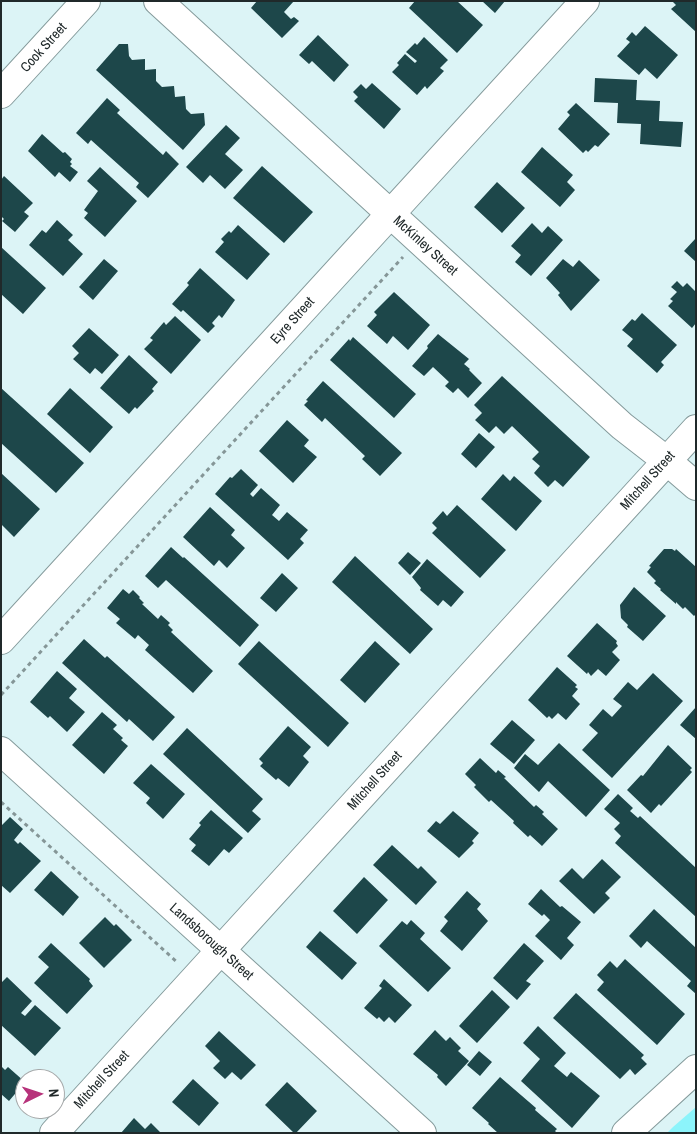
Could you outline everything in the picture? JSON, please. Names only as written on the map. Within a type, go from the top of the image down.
[{"type":"street","name":"Cook Street","points":[[1,94],[86,1]]},
{"type":"street","name":"McKinley Street","points":[[158,1],[622,426],[667,460],[696,486]]},
{"type":"street","name":"Eyre Street","points":[[1,640],[585,1]]},
{"type":"street","name":"Mitchell Street","points":[[54,1133],[696,429]]},
{"type":"street","name":"Landsborough Street","points":[[1,751],[422,1133]]},
{"type":"street","points":[[626,1133],[696,1068]]},
{"type":"path","points":[[1,695],[418,240]]},
{"type":"shaded area","points":[[696,1107],[696,1133],[667,1133],[673,1127]]},
{"type":"building","points":[[257,1],[294,1],[284,12],[291,19],[294,17],[299,21],[282,38],[251,8]]},
{"type":"building","points":[[415,1],[457,1],[483,25],[457,53],[409,8]]},
{"type":"building","points":[[482,1],[505,1],[495,13]]},
{"type":"building","points":[[672,1],[696,1],[696,32],[671,9],[676,5]]},
{"type":"building","points":[[645,26],[678,55],[657,79],[645,68],[639,75],[617,56],[630,42],[626,39],[632,32],[636,36]]},
{"type":"building","points":[[318,35],[349,65],[334,82],[312,61],[309,64],[299,55]]},
{"type":"building","points":[[424,37],[448,60],[440,68],[444,71],[427,89],[425,86],[417,95],[392,72],[399,65],[397,63],[405,54],[415,63],[417,61],[406,52],[415,43],[417,45]]},
{"type":"building","points":[[119,44],[128,44],[129,56],[132,60],[145,59],[145,70],[156,69],[156,81],[162,87],[174,86],[175,97],[185,96],[186,109],[191,114],[204,113],[205,125],[183,150],[96,70]]},
{"type":"building","points":[[595,78],[637,80],[636,100],[660,101],[659,121],[683,122],[681,147],[640,144],[641,124],[617,123],[618,103],[594,102]]},
{"type":"building","points":[[372,83],[401,109],[384,129],[354,101],[358,97],[353,92],[361,84],[366,89]]},
{"type":"building","points":[[107,98],[120,110],[117,113],[163,155],[166,151],[179,164],[148,198],[136,187],[139,183],[91,140],[88,144],[76,133]]},
{"type":"building","points":[[576,103],[610,134],[598,147],[595,145],[588,152],[586,150],[583,153],[558,129],[570,115],[567,112]]},
{"type":"building","points":[[226,125],[240,138],[225,154],[243,170],[225,189],[210,175],[203,183],[186,167]]},
{"type":"building","points":[[42,134],[72,159],[70,166],[78,172],[70,182],[59,172],[55,177],[28,151]]},
{"type":"building","points":[[542,147],[573,175],[567,182],[575,190],[560,207],[521,172]]},
{"type":"building","points":[[262,166],[313,212],[284,243],[233,198]]},
{"type":"building","points":[[100,167],[137,201],[105,237],[84,218],[88,213],[84,210],[98,191],[87,181]]},
{"type":"building","points":[[4,176],[33,203],[24,212],[29,216],[15,232],[2,221],[4,219],[1,216],[1,180]]},
{"type":"building","points":[[497,182],[525,208],[502,233],[474,207]]},
{"type":"building","points":[[57,220],[73,235],[68,240],[83,254],[63,276],[29,245],[42,230],[46,233]]},
{"type":"building","points":[[532,223],[542,233],[548,226],[563,240],[531,276],[515,262],[521,255],[511,246]]},
{"type":"building","points":[[238,225],[270,254],[247,280],[215,252],[224,242],[221,239],[229,231],[231,233]]},
{"type":"building","points":[[696,238],[696,262],[684,251]]},
{"type":"building","points":[[1,247],[46,288],[23,314],[1,294]]},
{"type":"building","points":[[104,259],[118,271],[93,300],[79,287]]},
{"type":"building","points":[[563,259],[573,267],[579,260],[600,280],[571,311],[558,295],[560,293],[546,278]]},
{"type":"building","points":[[200,268],[235,300],[222,318],[219,315],[212,323],[215,326],[208,333],[183,310],[181,312],[172,304],[189,285],[187,283]]},
{"type":"building","points":[[677,281],[683,287],[687,283],[696,292],[696,323],[692,328],[668,306],[673,301],[670,299],[677,292],[671,287]]},
{"type":"building","points":[[394,292],[430,325],[408,350],[393,336],[387,344],[367,326],[377,315],[374,312]]},
{"type":"building","points":[[642,313],[677,345],[661,362],[664,365],[657,373],[627,346],[633,339],[622,330],[632,319],[635,321]]},
{"type":"building","points":[[175,316],[201,340],[171,374],[144,349],[153,340],[150,338],[164,322],[166,325]]},
{"type":"building","points":[[89,328],[119,355],[102,374],[95,368],[90,374],[73,359],[79,353],[72,346]]},
{"type":"building","points":[[438,334],[469,359],[464,364],[482,383],[468,398],[458,388],[453,393],[445,386],[449,382],[433,367],[424,376],[412,366]]},
{"type":"building","points":[[353,337],[416,394],[394,418],[330,360]]},
{"type":"building","points":[[129,355],[158,382],[152,389],[154,391],[137,409],[135,407],[129,414],[100,388]]},
{"type":"building","points":[[502,376],[590,457],[563,487],[555,480],[548,487],[534,473],[540,466],[532,459],[539,452],[512,426],[504,434],[496,426],[489,433],[475,420],[482,413],[474,405]]},
{"type":"building","points":[[323,381],[402,453],[380,476],[362,459],[365,456],[325,418],[322,422],[304,405],[308,401],[306,400]]},
{"type":"building","points":[[1,388],[84,463],[56,493],[1,443]]},
{"type":"building","points":[[70,388],[113,427],[90,453],[47,414]]},
{"type":"building","points":[[287,420],[309,440],[304,446],[317,457],[293,483],[259,451]]},
{"type":"building","points":[[479,433],[495,447],[476,468],[461,454]]},
{"type":"building","points":[[241,469],[258,485],[250,494],[253,497],[261,488],[280,505],[272,515],[279,521],[287,512],[308,530],[300,539],[304,543],[288,560],[215,494],[230,477],[232,478]]},
{"type":"building","points":[[1,473],[40,509],[14,537],[1,524]]},
{"type":"building","points":[[503,474],[510,481],[514,476],[542,501],[516,531],[481,499]]},
{"type":"building","points":[[457,505],[506,550],[480,578],[432,533],[437,528],[432,523],[443,511],[447,516]]},
{"type":"building","points":[[210,507],[235,530],[231,535],[245,548],[227,568],[219,560],[214,566],[183,537]]},
{"type":"building","points":[[171,547],[259,625],[240,647],[166,580],[158,588],[145,576]]},
{"type":"building","points":[[664,549],[675,551],[676,549],[696,567],[696,614],[694,616],[685,607],[683,609],[660,590],[654,583],[656,581],[647,572],[651,567],[649,566]]},
{"type":"building","points":[[408,552],[421,563],[410,575],[398,563]]},
{"type":"building","points":[[355,556],[433,629],[410,654],[332,582]]},
{"type":"building","points":[[427,559],[464,592],[451,607],[443,600],[438,606],[420,590],[421,588],[412,577]]},
{"type":"building","points":[[282,573],[298,588],[276,612],[260,598]]},
{"type":"building","points":[[634,587],[666,616],[643,641],[627,627],[628,625],[621,618],[620,605]]},
{"type":"building","points":[[123,589],[129,594],[133,590],[144,603],[142,604],[158,619],[161,615],[170,623],[168,625],[173,630],[171,632],[213,671],[193,693],[145,650],[149,645],[138,635],[135,639],[116,623],[120,619],[107,608]]},
{"type":"building","points":[[597,623],[617,641],[618,646],[612,652],[620,660],[606,676],[598,669],[591,676],[588,672],[587,674],[567,656]]},
{"type":"building","points":[[84,639],[105,658],[107,656],[175,717],[153,741],[129,719],[127,722],[62,663]]},
{"type":"building","points":[[259,641],[349,723],[328,747],[238,664]]},
{"type":"building","points":[[375,641],[400,664],[365,703],[340,680]]},
{"type":"building","points":[[557,667],[577,685],[575,687],[578,689],[572,696],[580,704],[566,720],[558,713],[552,719],[549,716],[547,718],[528,700]]},
{"type":"building","points":[[57,671],[77,689],[69,698],[85,712],[67,732],[50,716],[48,718],[30,702]]},
{"type":"building","points":[[653,673],[683,701],[612,778],[582,750],[598,733],[589,725],[603,709],[612,717],[622,706],[613,699],[628,682],[637,690]]},
{"type":"building","points":[[696,707],[696,739],[680,725]]},
{"type":"building","points":[[102,712],[117,725],[113,729],[123,738],[121,740],[128,746],[104,774],[72,745]]},
{"type":"building","points":[[512,720],[535,740],[514,764],[490,744]]},
{"type":"building","points":[[288,726],[311,747],[303,756],[309,762],[289,787],[278,778],[276,780],[260,766],[263,763],[259,759]]},
{"type":"building","points":[[187,728],[263,799],[252,811],[261,819],[248,833],[163,754]]},
{"type":"building","points":[[559,743],[610,790],[586,817],[548,781],[539,792],[514,768],[525,754],[538,765]]},
{"type":"building","points":[[668,745],[692,768],[690,770],[692,772],[661,806],[659,804],[651,813],[627,790],[641,775],[643,776]]},
{"type":"building","points":[[480,758],[496,773],[498,770],[506,777],[504,778],[534,807],[536,805],[544,812],[542,814],[558,829],[542,846],[530,835],[528,837],[513,823],[514,821],[491,800],[489,802],[474,787],[476,785],[465,774]]},
{"type":"building","points":[[151,764],[185,794],[163,819],[146,803],[150,798],[133,783]]},
{"type":"building","points":[[618,794],[633,808],[630,811],[638,818],[640,816],[696,868],[696,917],[615,843],[621,836],[614,829],[620,823],[604,809]]},
{"type":"building","points":[[211,810],[243,838],[229,853],[224,849],[209,866],[191,851],[196,845],[189,839],[201,825],[199,823]]},
{"type":"building","points":[[453,811],[479,833],[472,841],[474,843],[459,858],[427,831],[436,821],[440,824]]},
{"type":"building","points":[[10,817],[23,829],[14,840],[18,844],[20,842],[41,861],[10,893],[1,885],[1,826]]},
{"type":"building","points":[[392,845],[418,869],[421,866],[437,882],[416,905],[373,865]]},
{"type":"building","points":[[602,859],[621,877],[605,893],[610,898],[594,914],[559,881],[572,868],[583,879]]},
{"type":"building","points":[[51,871],[79,897],[63,916],[34,890]]},
{"type":"building","points":[[364,877],[388,900],[357,934],[333,911]]},
{"type":"building","points":[[541,889],[560,907],[562,906],[581,922],[567,938],[574,945],[561,960],[535,936],[550,920],[528,904]]},
{"type":"building","points":[[467,891],[481,904],[477,909],[488,921],[462,951],[440,931],[448,921],[444,917]]},
{"type":"building","points":[[654,909],[696,948],[696,994],[687,986],[691,981],[647,941],[641,948],[629,936]]},
{"type":"building","points":[[105,917],[114,926],[116,924],[132,940],[104,968],[79,943]]},
{"type":"building","points":[[411,920],[425,933],[420,939],[451,968],[428,992],[379,946],[402,921],[407,925]]},
{"type":"building","points":[[320,931],[357,963],[342,980],[306,947]]},
{"type":"building","points":[[51,943],[90,979],[89,981],[93,986],[67,1014],[34,983],[49,967],[38,957]]},
{"type":"building","points":[[524,943],[544,961],[526,981],[531,984],[517,1000],[493,978]]},
{"type":"building","points":[[625,959],[685,1014],[657,1045],[597,990],[604,982],[597,975],[610,961],[617,968]]},
{"type":"building","points":[[7,977],[32,1001],[21,1013],[25,1016],[35,1005],[61,1028],[35,1056],[1,1025],[1,983]]},
{"type":"building","points":[[384,979],[412,1005],[395,1023],[389,1017],[384,1022],[379,1017],[377,1019],[364,1008],[382,988],[379,986]]},
{"type":"building","points":[[492,990],[510,1007],[477,1043],[459,1026]]},
{"type":"building","points":[[576,993],[644,1055],[641,1058],[647,1064],[635,1075],[630,1069],[620,1079],[553,1018]]},
{"type":"building","points":[[538,1026],[566,1053],[554,1066],[567,1077],[571,1072],[600,1096],[572,1128],[521,1081],[540,1059],[523,1043]]},
{"type":"building","points":[[435,1030],[446,1041],[450,1037],[461,1048],[458,1051],[469,1061],[446,1086],[437,1077],[438,1075],[413,1054]]},
{"type":"building","points":[[219,1031],[256,1065],[241,1080],[232,1072],[225,1079],[213,1068],[220,1061],[205,1046]]},
{"type":"building","points":[[479,1051],[492,1062],[480,1076],[467,1065]]},
{"type":"building","points":[[1,1066],[5,1070],[8,1067],[15,1073],[15,1094],[9,1101],[1,1094]]},
{"type":"building","points":[[500,1077],[536,1108],[535,1110],[557,1129],[555,1131],[557,1133],[498,1133],[488,1124],[472,1108]]},
{"type":"building","points":[[193,1079],[219,1103],[199,1126],[172,1102]]},
{"type":"building","points":[[287,1082],[317,1111],[296,1133],[265,1105]]},
{"type":"building","points":[[134,1118],[145,1129],[151,1123],[161,1133],[121,1133]]}]
